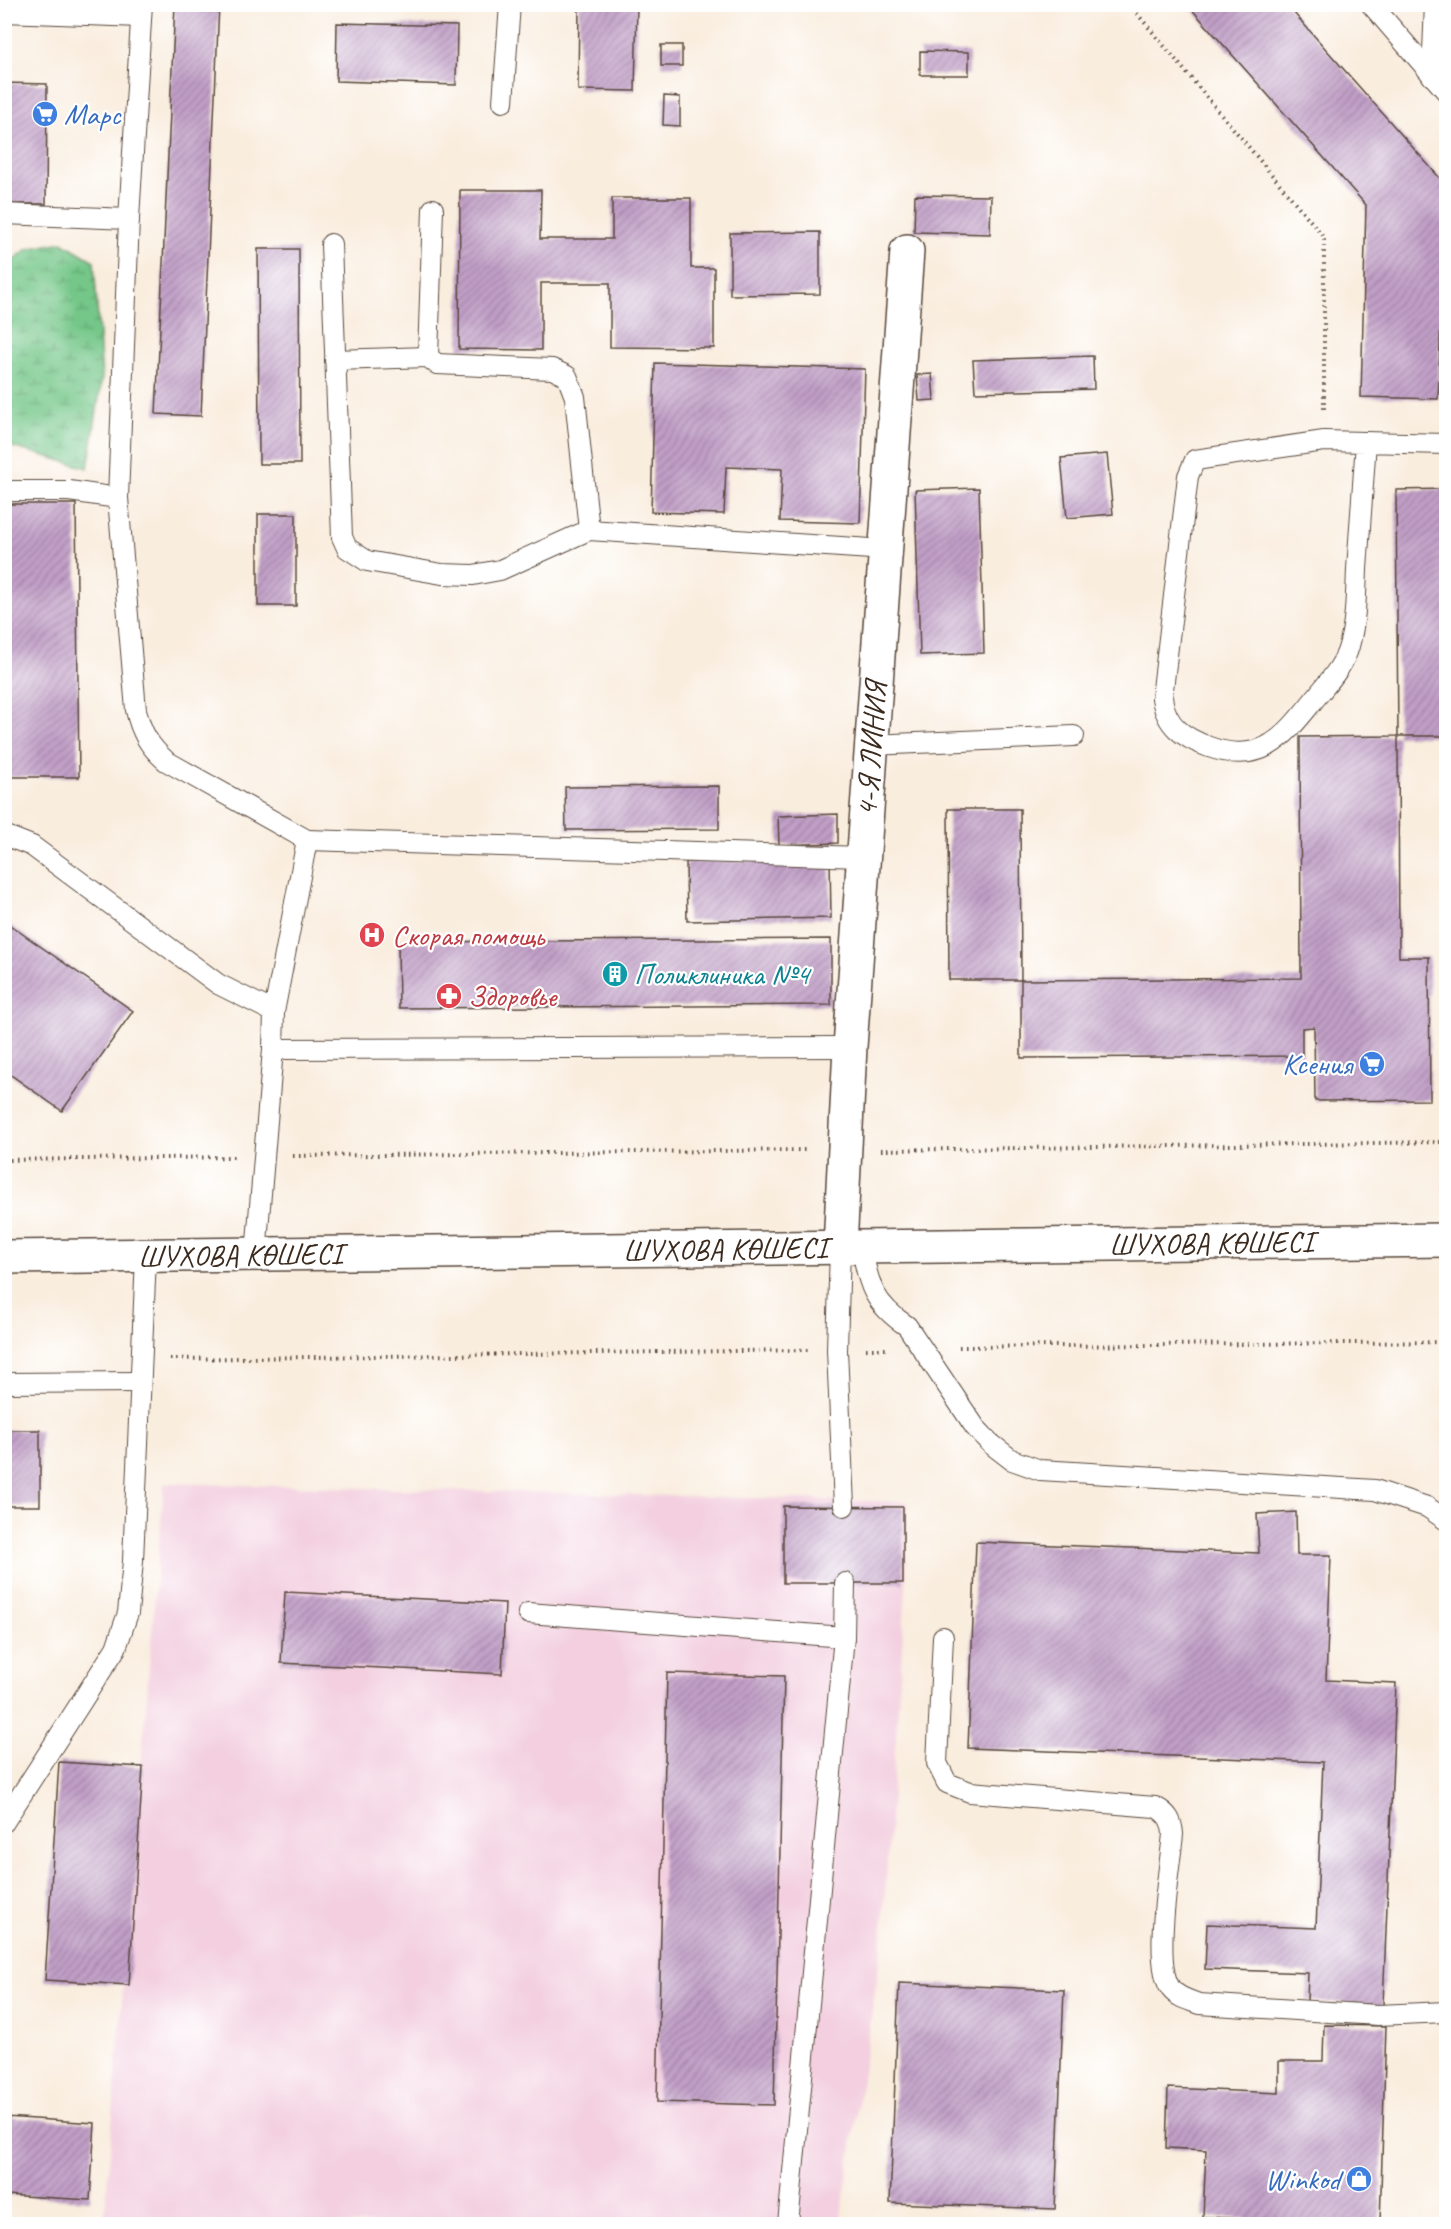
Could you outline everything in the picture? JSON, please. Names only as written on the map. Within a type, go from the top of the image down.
[{"type":"street","name":"4-Я ЛИНИЯ","points":[[851,1247],[845,1150],[850,1047],[907,251]]},
{"type":"street","name":"ШУХОВА КӨШЕСІ","points":[[4,1257],[1446,1240]]},
{"type":"lane","points":[[503,102],[510,4]]},
{"type":"lane","points":[[1371,4],[1446,91]]},
{"type":"lane","points":[[1432,75],[1435,4]]},
{"type":"lane","points":[[4,12],[142,11],[129,219],[118,498],[136,710],[140,727],[150,747],[166,761],[307,840],[863,858]]},
{"type":"lane","points":[[429,357],[433,209]]},
{"type":"lane","points":[[4,214],[129,219]]},
{"type":"lane","points":[[331,244],[342,537],[347,548],[357,556],[380,564],[442,574],[473,575],[500,570],[589,530],[886,550]]},
{"type":"lane","points":[[335,360],[429,357],[437,364],[552,369],[567,375],[575,396],[589,530]]},
{"type":"lane","points":[[1366,442],[1353,627],[1342,665],[1291,730],[1276,742],[1257,750],[1238,753],[1199,743],[1183,735],[1170,723],[1164,711],[1162,698],[1190,467],[1195,460],[1324,441],[1366,442],[1446,444]]},
{"type":"lane","points":[[4,491],[69,491],[118,498]]},
{"type":"lane","points":[[871,745],[1074,736]]},
{"type":"lane","points":[[4,835],[33,846],[218,984],[274,1012]]},
{"type":"lane","points":[[256,1254],[274,1012],[307,840]]},
{"type":"lane","points":[[273,1049],[850,1047]]},
{"type":"lane","points":[[851,1247],[876,1299],[892,1316],[907,1326],[975,1427],[990,1443],[1012,1460],[1040,1470],[1375,1490],[1428,1507],[1446,1520]]},
{"type":"lane","points":[[844,1506],[837,1350],[851,1247]]},
{"type":"lane","points":[[4,1822],[116,1648],[124,1631],[133,1561],[146,1256]]},
{"type":"lane","points":[[4,1383],[140,1382]]},
{"type":"lane","points":[[788,2224],[844,1637],[845,1583]]},
{"type":"lane","points":[[528,1613],[844,1637]]},
{"type":"lane","points":[[943,1637],[937,1763],[947,1783],[970,1792],[1155,1807],[1164,1811],[1169,1818],[1173,1834],[1161,1958],[1167,1981],[1180,1997],[1199,2004],[1366,2014],[1446,2012]]},
{"type":"path","points":[[1129,4],[1324,237],[1324,441]]},
{"type":"path","points":[[4,1160],[1446,1142]]},
{"type":"path","points":[[141,1359],[1446,1342]]},
{"type":"shaded area","points":[[164,1483],[908,1502],[906,1589],[881,1952],[840,2224],[104,2224]]},
{"type":"green space","points":[[62,242],[94,261],[102,378],[88,468],[5,445],[5,266],[28,249]]},
{"type":"building","points":[[175,4],[219,4],[201,416],[156,414]]},
{"type":"building","points":[[579,4],[637,4],[635,91],[578,90]]},
{"type":"building","points":[[1187,4],[1286,4],[1446,185],[1438,399],[1361,397],[1366,205]]},
{"type":"building","points":[[337,23],[457,26],[456,85],[336,81]]},
{"type":"building","points":[[661,45],[682,45],[682,66],[661,66]]},
{"type":"building","points":[[920,51],[969,52],[969,75],[920,75]]},
{"type":"building","points":[[4,83],[47,84],[46,204],[4,204]]},
{"type":"building","points":[[664,96],[680,97],[680,126],[663,125]]},
{"type":"building","points":[[460,190],[541,190],[540,239],[612,239],[612,198],[691,198],[691,268],[714,268],[714,348],[610,347],[610,283],[541,283],[541,350],[459,349]]},
{"type":"building","points":[[915,195],[991,196],[990,234],[914,232]]},
{"type":"building","points":[[820,232],[820,294],[730,295],[730,233]]},
{"type":"building","points":[[258,249],[299,249],[300,464],[259,464]]},
{"type":"building","points":[[1093,356],[1094,389],[975,392],[973,360]]},
{"type":"building","points":[[655,363],[865,369],[860,523],[780,521],[782,469],[726,467],[724,514],[651,512]]},
{"type":"building","points":[[932,374],[934,400],[919,401],[917,375]]},
{"type":"building","points":[[1107,454],[1113,514],[1067,518],[1061,458]]},
{"type":"building","points":[[979,488],[984,653],[920,655],[915,490]]},
{"type":"building","points":[[1446,489],[1446,736],[1398,736],[1396,490]]},
{"type":"building","points":[[4,504],[76,504],[79,777],[4,777]]},
{"type":"building","points":[[258,514],[296,514],[296,606],[258,606]]},
{"type":"building","points":[[1398,736],[1399,957],[1429,957],[1430,1100],[1315,1101],[1314,1027],[1302,1028],[1302,1056],[1021,1058],[1021,980],[1301,978],[1300,737]]},
{"type":"building","points":[[719,786],[719,829],[566,830],[565,787]]},
{"type":"building","points":[[948,809],[1020,809],[1021,980],[949,980]]},
{"type":"building","points":[[838,814],[838,843],[779,845],[778,816]]},
{"type":"building","points":[[830,859],[831,918],[687,921],[686,862]]},
{"type":"building","points":[[4,921],[133,1011],[62,1111],[4,1070]]},
{"type":"building","name":"Поликлиника №4","points":[[831,939],[831,1005],[399,1008],[398,942]]},
{"type":"building","points":[[5,1430],[40,1430],[40,1506],[5,1506]]},
{"type":"building","points":[[783,1506],[903,1507],[903,1583],[783,1583]]},
{"type":"building","points":[[1296,1512],[1297,1555],[1331,1555],[1326,1680],[1396,1683],[1383,2005],[1307,2001],[1308,1973],[1205,1969],[1207,1924],[1316,1928],[1323,1762],[968,1748],[976,1542],[1259,1553],[1257,1514]]},
{"type":"building","points":[[285,1592],[505,1603],[502,1674],[281,1663]]},
{"type":"building","points":[[667,1673],[784,1676],[774,2105],[657,2102]]},
{"type":"building","points":[[59,1762],[143,1767],[129,1985],[45,1980]]},
{"type":"building","points":[[899,1983],[1064,1990],[1055,2209],[890,2203]]},
{"type":"building","points":[[1324,2025],[1386,2026],[1380,2224],[1203,2217],[1206,2150],[1166,2148],[1168,2088],[1279,2093],[1279,2061],[1323,2061]]},
{"type":"building","points":[[5,2117],[95,2123],[90,2200],[5,2195]]},
{"type":"place","name":"Марс","points":[[45,114]]},
{"type":"place","name":"Скорая помощь","points":[[372,935]]},
{"type":"place","name":"Поликлиника №4","points":[[615,974]]},
{"type":"place","name":"Здоровье","points":[[449,996]]},
{"type":"place","name":"Ксения","points":[[1372,1064]]},
{"type":"place","name":"Winkod","points":[[1359,2179]]}]
